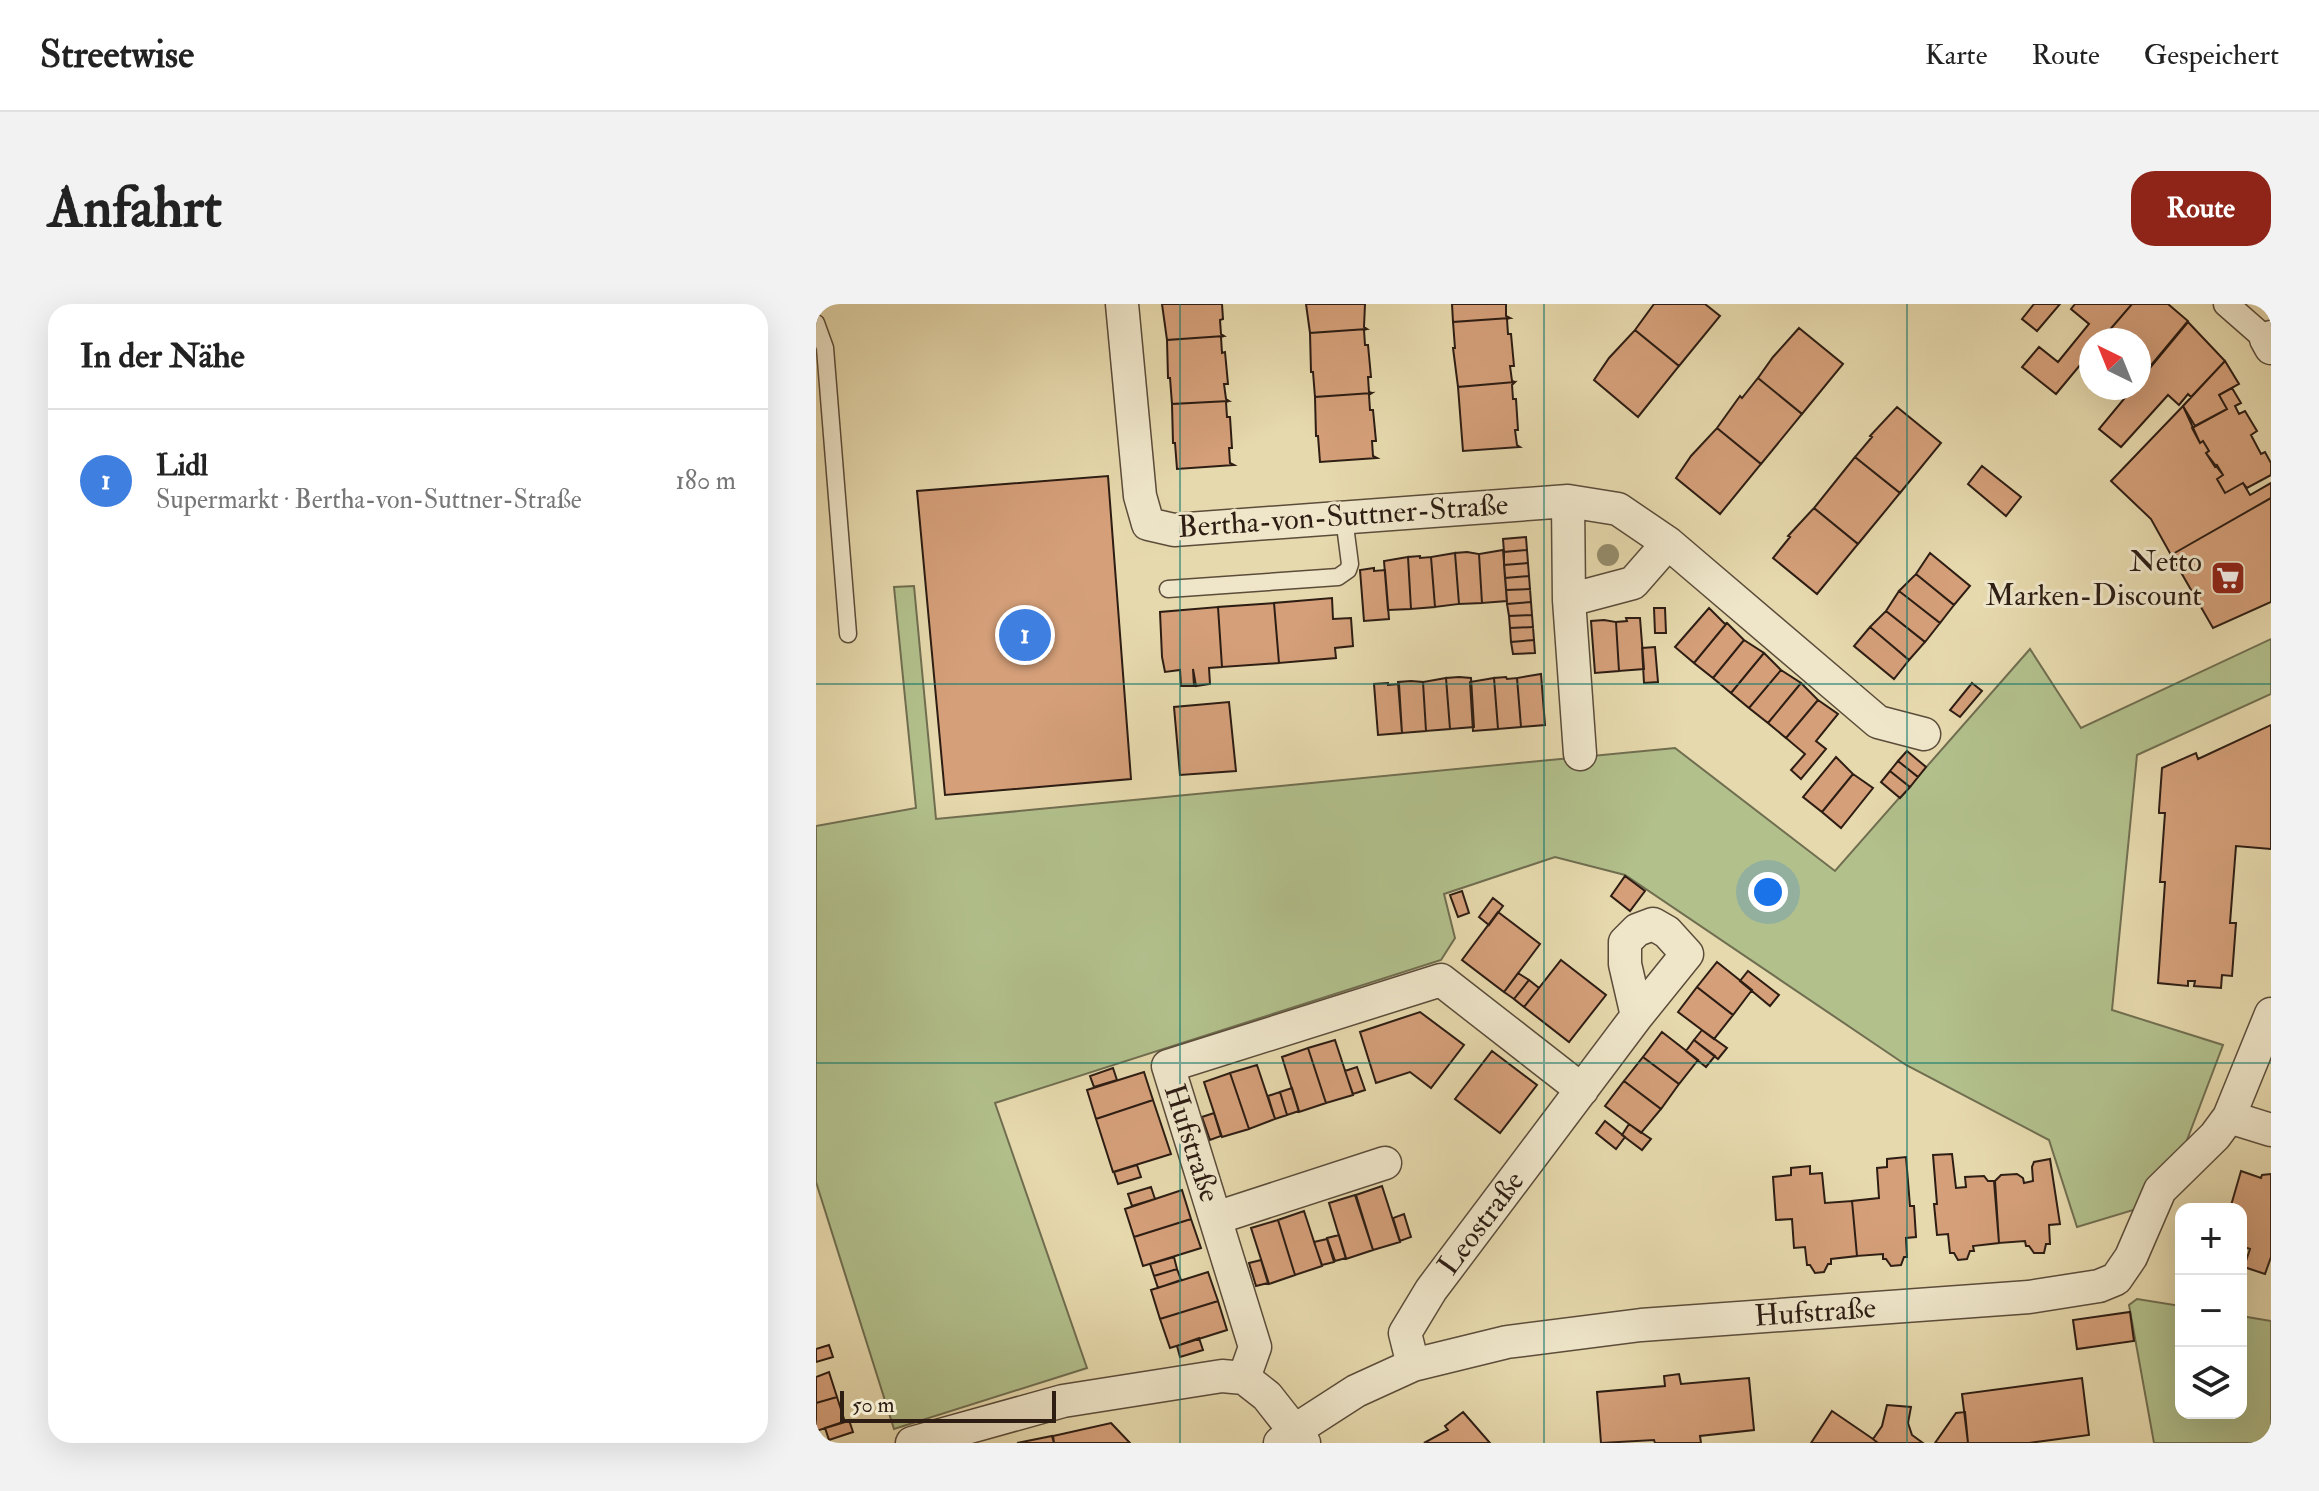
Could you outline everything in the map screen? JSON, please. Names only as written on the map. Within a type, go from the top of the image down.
[{"type":"street","name":"Bertha-von-Suttner-Straße","points":[[1122,304],[1140,496],[1148,524],[1174,530],[1568,501],[1618,509],[1668,543],[1878,722],[1924,734]]},
{"type":"street","points":[[2226,304],[2269,341]]},
{"type":"street","points":[[1568,501],[1569,600],[1580,754]]},
{"type":"street","points":[[1569,600],[1633,583],[1668,543]]},
{"type":"street","name":"Hufstraße","points":[[1582,1090],[1441,980],[1168,1066],[1255,1347],[1244,1378],[1267,1396],[1293,1439],[1356,1391],[1413,1365],[1507,1342],[1641,1325],[2029,1297],[2099,1286],[2116,1279],[2131,1257],[2160,1190],[2215,1136],[2229,1117],[2271,1014]]},
{"type":"street","name":"Leostraße","points":[[1413,1365],[1405,1333],[1425,1301],[1637,1016]]},
{"type":"street","points":[[2229,1117],[2271,1130]]},
{"type":"street","name":"Hufstraße","points":[[1216,1218],[1385,1163]]},
{"type":"street","points":[[912,1443],[1063,1401],[1222,1376],[1244,1378]]},
{"type":"lane","points":[[816,323],[825,348],[848,634]]},
{"type":"lane","points":[[1168,589],[1343,575],[1350,564],[1344,518]]},
{"type":"green space","points":[[914,586],[936,819],[1675,748],[1835,871],[2030,649],[2081,728],[2271,639],[2271,694],[2137,755],[2112,1010],[2223,1045],[2176,1169],[2150,1205],[2077,1227],[2049,1140],[1906,1065],[1625,875],[1555,857],[1444,894],[1455,938],[1441,960],[995,1103],[1087,1368],[894,1429],[816,1182],[816,826],[916,808],[894,587]]},
{"type":"green space","points":[[2137,1299],[2175,1305],[2175,1419],[2247,1419],[2247,1317],[2271,1321],[2271,1443],[2154,1443],[2129,1305]]},
{"type":"building","points":[[1162,304],[1222,304],[1223,319],[1220,320],[1221,334],[1224,336],[1167,340]]},
{"type":"building","points":[[1306,304],[1365,304],[1364,327],[1367,329],[1310,333]]},
{"type":"building","points":[[1452,304],[1506,304],[1506,316],[1510,318],[1453,322]]},
{"type":"building","points":[[1654,304],[1705,304],[1720,316],[1679,366],[1635,330]]},
{"type":"building","points":[[2034,304],[2060,304],[2037,331],[2022,319]]},
{"type":"building","points":[[2075,304],[2132,304],[2111,328],[2086,328],[2089,324],[2071,309]]},
{"type":"building","points":[[2132,304],[2168,304],[2188,321],[2151,365],[2151,328],[2111,328]]},
{"type":"building","points":[[1510,318],[1507,319],[1508,334],[1511,334],[1514,366],[1510,366],[1512,381],[1515,382],[1458,387],[1453,322]]},
{"type":"building","points":[[2188,322],[2225,361],[2191,397],[2188,394],[2179,405],[2168,395],[2121,447],[2099,429],[2123,400],[2151,400],[2151,367]]},
{"type":"building","points":[[1799,328],[1843,364],[1802,414],[1758,378]]},
{"type":"building","points":[[1367,329],[1364,330],[1365,345],[1368,345],[1369,392],[1372,393],[1315,397],[1310,333]]},
{"type":"building","points":[[1635,330],[1679,366],[1638,417],[1594,380]]},
{"type":"building","points":[[1224,336],[1221,337],[1222,353],[1225,352],[1228,384],[1224,384],[1229,401],[1172,404],[1167,340]]},
{"type":"building","points":[[2079,336],[2079,366],[2056,394],[2022,367],[2039,347],[2058,362]]},
{"type":"building","points":[[2225,361],[2239,384],[2219,395],[2227,409],[2195,426],[2183,406]]},
{"type":"building","points":[[1758,378],[1802,414],[1761,464],[1717,428],[1740,396],[1742,398]]},
{"type":"building","points":[[1515,382],[1512,385],[1518,430],[1515,430],[1520,447],[1463,451],[1458,387]]},
{"type":"building","points":[[2232,388],[2241,403],[2235,406],[2239,414],[2245,411],[2257,431],[2251,435],[2261,454],[2265,452],[2271,463],[2271,475],[2247,488],[2243,483],[2225,493],[2217,479],[2223,475],[2192,428],[2227,409],[2219,395]]},
{"type":"building","points":[[1372,393],[1369,395],[1370,410],[1373,410],[1376,441],[1372,441],[1373,456],[1377,458],[1320,462],[1315,397]]},
{"type":"building","points":[[1229,401],[1226,402],[1227,417],[1230,417],[1230,463],[1234,465],[1177,469],[1172,404]]},
{"type":"building","points":[[2183,406],[2200,443],[2203,441],[2209,451],[2206,453],[2223,475],[2217,479],[2225,493],[2243,483],[2250,495],[2271,483],[2271,498],[2171,555],[2151,519],[2111,481]]},
{"type":"building","points":[[1897,407],[1941,443],[1900,493],[1855,457]]},
{"type":"building","points":[[1717,428],[1761,464],[1720,514],[1676,478]]},
{"type":"building","points":[[1855,457],[1900,493],[1858,544],[1814,508]]},
{"type":"building","points":[[1982,466],[2021,497],[2006,516],[1968,484]]},
{"type":"building","points":[[1108,476],[1131,779],[945,795],[917,491]]},
{"type":"building","name":"Netto Marken-Discount","points":[[2271,498],[2271,602],[2213,628],[2171,555]]},
{"type":"building","points":[[1814,508],[1858,544],[1817,594],[1773,558]]},
{"type":"building","points":[[1526,537],[1527,550],[1504,552],[1503,539]]},
{"type":"building","points":[[1503,550],[1507,601],[1482,603],[1479,554]]},
{"type":"building","points":[[1527,550],[1528,563],[1504,565],[1504,552]]},
{"type":"building","points":[[1455,553],[1479,554],[1482,603],[1459,604]]},
{"type":"building","points":[[1455,553],[1459,604],[1435,607],[1431,557]]},
{"type":"building","points":[[1930,553],[1970,586],[1954,605],[1916,574]]},
{"type":"building","points":[[1408,557],[1431,557],[1435,607],[1411,609]]},
{"type":"building","points":[[1408,557],[1411,609],[1388,610],[1384,561]]},
{"type":"building","points":[[1528,563],[1529,576],[1505,578],[1504,565]]},
{"type":"building","points":[[1374,568],[1374,571],[1385,570],[1389,619],[1364,621],[1360,570]]},
{"type":"building","points":[[1916,574],[1954,605],[1940,623],[1899,591]]},
{"type":"building","points":[[1529,576],[1530,589],[1506,590],[1505,578]]},
{"type":"building","points":[[1530,589],[1531,602],[1507,604],[1506,590]]},
{"type":"building","points":[[1899,591],[1940,623],[1925,642],[1886,611]]},
{"type":"building","points":[[1332,598],[1333,619],[1351,618],[1353,646],[1335,648],[1336,658],[1279,663],[1274,603]]},
{"type":"building","points":[[1531,602],[1532,615],[1509,616],[1507,604]]},
{"type":"building","points":[[1274,603],[1279,663],[1222,667],[1218,607]]},
{"type":"building","points":[[1218,607],[1222,667],[1209,668],[1210,684],[1196,686],[1193,669],[1194,686],[1181,686],[1180,670],[1165,672],[1160,612]]},
{"type":"building","points":[[1654,608],[1665,608],[1666,633],[1655,633]]},
{"type":"building","points":[[1709,608],[1727,623],[1694,663],[1675,647]]},
{"type":"building","points":[[1886,611],[1925,642],[1909,660],[1870,627]]},
{"type":"building","points":[[1532,615],[1533,627],[1510,628],[1509,616]]},
{"type":"building","points":[[1626,618],[1640,618],[1644,669],[1619,671],[1616,622],[1627,621]]},
{"type":"building","points":[[1591,621],[1616,622],[1619,671],[1595,673]]},
{"type":"building","points":[[1727,623],[1744,640],[1713,678],[1694,663]]},
{"type":"building","points":[[1533,627],[1534,640],[1511,642],[1510,628]]},
{"type":"building","points":[[1870,627],[1909,660],[1894,679],[1854,646]]},
{"type":"building","points":[[1534,640],[1535,653],[1513,654],[1511,642]]},
{"type":"building","points":[[1744,640],[1764,653],[1731,693],[1713,678]]},
{"type":"building","points":[[1655,647],[1658,682],[1644,683],[1642,648]]},
{"type":"building","points":[[1764,653],[1781,670],[1749,708],[1731,693]]},
{"type":"building","points":[[1781,670],[1801,683],[1768,723],[1749,708]]},
{"type":"building","points":[[1541,674],[1545,725],[1521,727],[1517,678]]},
{"type":"building","points":[[1446,678],[1471,678],[1474,727],[1450,729]]},
{"type":"building","points":[[1446,678],[1450,729],[1426,731],[1423,682]]},
{"type":"building","points":[[1494,678],[1517,678],[1521,727],[1498,729]]},
{"type":"building","points":[[1494,678],[1498,729],[1473,731],[1470,682]]},
{"type":"building","points":[[1398,682],[1423,682],[1426,731],[1402,733]]},
{"type":"building","points":[[1801,683],[1818,700],[1786,738],[1768,723]]},
{"type":"building","points":[[1972,683],[1982,691],[1960,717],[1950,710]]},
{"type":"building","points":[[1374,684],[1399,684],[1402,733],[1378,735]]},
{"type":"building","points":[[1818,700],[1838,714],[1816,741],[1826,749],[1801,779],[1791,770],[1805,754],[1786,738]]},
{"type":"building","points":[[1229,702],[1236,771],[1180,775],[1174,707]]},
{"type":"building","points":[[2271,725],[2271,849],[2236,846],[2230,923],[2236,923],[2232,976],[2222,975],[2221,988],[2194,986],[2195,981],[2188,981],[2188,986],[2158,983],[2165,882],[2160,882],[2165,813],[2159,813],[2162,768],[2196,753],[2198,759]]},
{"type":"building","points":[[1907,751],[1926,767],[1918,777],[1898,761]]},
{"type":"building","points":[[1836,757],[1853,774],[1822,812],[1803,797]]},
{"type":"building","points":[[1898,761],[1918,777],[1910,787],[1890,771]]},
{"type":"building","points":[[1890,771],[1910,787],[1900,798],[1881,782]]},
{"type":"building","points":[[1853,774],[1873,788],[1841,828],[1822,812]]},
{"type":"building","points":[[1625,876],[1645,891],[1630,911],[1611,896]]},
{"type":"building","points":[[1462,891],[1469,913],[1458,917],[1450,895]]},
{"type":"building","points":[[1493,898],[1503,906],[1489,925],[1479,917]]},
{"type":"building","points":[[1498,912],[1540,944],[1504,992],[1462,960]]},
{"type":"building","points":[[1561,960],[1606,995],[1569,1042],[1524,1007]]},
{"type":"building","points":[[1717,962],[1752,990],[1733,1015],[1697,987]]},
{"type":"building","points":[[1748,971],[1779,995],[1770,1006],[1740,981]]},
{"type":"building","points":[[1518,973],[1529,980],[1514,999],[1504,992]]},
{"type":"building","points":[[1529,980],[1539,988],[1524,1007],[1514,999]]},
{"type":"building","points":[[1697,987],[1733,1015],[1714,1039],[1678,1012]]},
{"type":"building","points":[[1420,1012],[1464,1045],[1431,1088],[1410,1072],[1376,1083],[1360,1032]]},
{"type":"building","points":[[1702,1030],[1727,1048],[1718,1059],[1694,1040]]},
{"type":"building","points":[[1662,1032],[1698,1060],[1679,1084],[1643,1057]]},
{"type":"building","points":[[1335,1040],[1353,1095],[1326,1103],[1308,1048]]},
{"type":"building","points":[[1694,1040],[1715,1056],[1706,1067],[1686,1051]]},
{"type":"building","points":[[1308,1048],[1326,1103],[1299,1112],[1282,1057]]},
{"type":"building","points":[[1492,1051],[1537,1085],[1500,1133],[1455,1099]]},
{"type":"building","points":[[1643,1057],[1679,1084],[1661,1109],[1624,1081]]},
{"type":"building","points":[[1257,1065],[1275,1119],[1249,1129],[1230,1073]]},
{"type":"building","points":[[1357,1067],[1365,1090],[1353,1094],[1345,1071]]},
{"type":"building","points":[[1113,1068],[1117,1080],[1094,1087],[1090,1076]]},
{"type":"building","points":[[1144,1072],[1153,1100],[1096,1119],[1087,1090]]},
{"type":"building","points":[[1230,1073],[1249,1129],[1222,1137],[1204,1082]]},
{"type":"building","points":[[1624,1081],[1661,1109],[1641,1133],[1605,1106]]},
{"type":"building","points":[[1292,1088],[1299,1111],[1287,1115],[1280,1092]]},
{"type":"building","points":[[1280,1092],[1287,1115],[1275,1119],[1268,1096]]},
{"type":"building","points":[[1153,1100],[1171,1154],[1113,1172],[1096,1119]]},
{"type":"building","points":[[1214,1113],[1221,1136],[1210,1140],[1202,1117]]},
{"type":"building","points":[[1605,1121],[1625,1137],[1616,1149],[1596,1133]]},
{"type":"building","points":[[1629,1124],[1651,1139],[1642,1150],[1622,1135]]},
{"type":"building","points":[[1952,1154],[1956,1188],[1966,1187],[1965,1177],[1984,1176],[1988,1181],[1994,1181],[1999,1243],[1973,1246],[1974,1251],[1970,1251],[1967,1259],[1958,1260],[1954,1253],[1950,1253],[1948,1234],[1937,1235],[1934,1204],[1937,1204],[1933,1155]]},
{"type":"building","points":[[1906,1157],[1916,1237],[1906,1238],[1907,1257],[1901,1265],[1891,1266],[1883,1259],[1883,1254],[1857,1256],[1852,1201],[1879,1198],[1877,1168],[1887,1167],[1887,1159]]},
{"type":"building","points":[[2050,1159],[2060,1224],[2049,1225],[2050,1244],[2046,1244],[2044,1253],[2034,1253],[2025,1241],[1999,1243],[1995,1181],[2001,1175],[2017,1174],[2024,1183],[2033,1181],[2034,1162]]},
{"type":"building","points":[[1137,1165],[1141,1177],[1118,1184],[1114,1172]]},
{"type":"building","points":[[1810,1166],[1810,1174],[1822,1173],[1825,1203],[1852,1201],[1857,1256],[1831,1259],[1824,1272],[1815,1273],[1807,1265],[1805,1247],[1794,1248],[1792,1219],[1776,1220],[1773,1177],[1791,1175],[1791,1168]]},
{"type":"building","points":[[2241,1171],[2261,1178],[2262,1175],[2271,1174],[2271,1257],[2265,1274],[2247,1268],[2250,1249],[2247,1248],[2247,1203],[2232,1203]]},
{"type":"building","points":[[1382,1186],[1400,1242],[1373,1250],[1356,1195]]},
{"type":"building","points":[[1151,1187],[1155,1199],[1132,1206],[1128,1194]]},
{"type":"building","points":[[1182,1190],[1191,1219],[1134,1237],[1125,1209]]},
{"type":"building","points":[[1355,1195],[1373,1250],[1346,1259],[1329,1203]]},
{"type":"building","points":[[1304,1211],[1322,1266],[1295,1275],[1278,1220]]},
{"type":"building","points":[[1404,1214],[1411,1237],[1400,1241],[1393,1218]]},
{"type":"building","points":[[1191,1219],[1201,1248],[1143,1266],[1134,1237]]},
{"type":"building","points":[[1278,1220],[1295,1275],[1269,1284],[1251,1228]]},
{"type":"building","points":[[1339,1235],[1346,1258],[1335,1261],[1327,1238]]},
{"type":"building","points":[[1327,1239],[1334,1262],[1322,1265],[1314,1242]]},
{"type":"building","points":[[1174,1257],[1177,1269],[1154,1276],[1150,1264]]},
{"type":"building","points":[[1261,1260],[1268,1283],[1256,1286],[1249,1263]]},
{"type":"building","points":[[1177,1269],[1181,1280],[1158,1288],[1154,1276]]},
{"type":"building","points":[[1208,1272],[1218,1301],[1160,1319],[1151,1290]]},
{"type":"building","points":[[1218,1301],[1227,1330],[1170,1348],[1160,1319]]},
{"type":"building","points":[[2130,1312],[2134,1341],[2077,1349],[2073,1320]]},
{"type":"building","points":[[1199,1338],[1203,1350],[1180,1357],[1177,1346]]},
{"type":"building","points":[[829,1345],[833,1357],[816,1362],[816,1349]]},
{"type":"building","points":[[829,1372],[837,1397],[816,1403],[816,1377]]},
{"type":"building","points":[[1679,1374],[1681,1384],[1749,1378],[1754,1430],[1700,1436],[1701,1443],[1655,1443],[1654,1440],[1601,1443],[1597,1392],[1665,1386],[1664,1376]]},
{"type":"building","points":[[2082,1378],[2089,1435],[2029,1443],[1968,1443],[1962,1394]]},
{"type":"building","points":[[837,1397],[845,1422],[816,1431],[816,1403]]},
{"type":"building","points":[[1887,1405],[1911,1407],[1908,1423],[1912,1435],[1923,1443],[1878,1443],[1873,1439],[1882,1426]]},
{"type":"building","points":[[1832,1411],[1873,1439],[1878,1443],[1811,1443]]},
{"type":"building","points":[[1463,1412],[1490,1443],[1424,1443],[1448,1430],[1445,1426]]},
{"type":"building","points":[[1965,1412],[1968,1443],[1935,1443],[1956,1413]]},
{"type":"building","points":[[849,1420],[853,1432],[829,1440],[825,1428]]},
{"type":"building","points":[[1111,1423],[1130,1443],[1054,1443],[1053,1436]]},
{"type":"building","points":[[1052,1436],[1054,1443],[1017,1443]]},
{"type":"place","name":"Netto Marken-Discount","points":[[2228,578]]},
{"type":"place","name":"Lidl","points":[[1025,635]]}]
